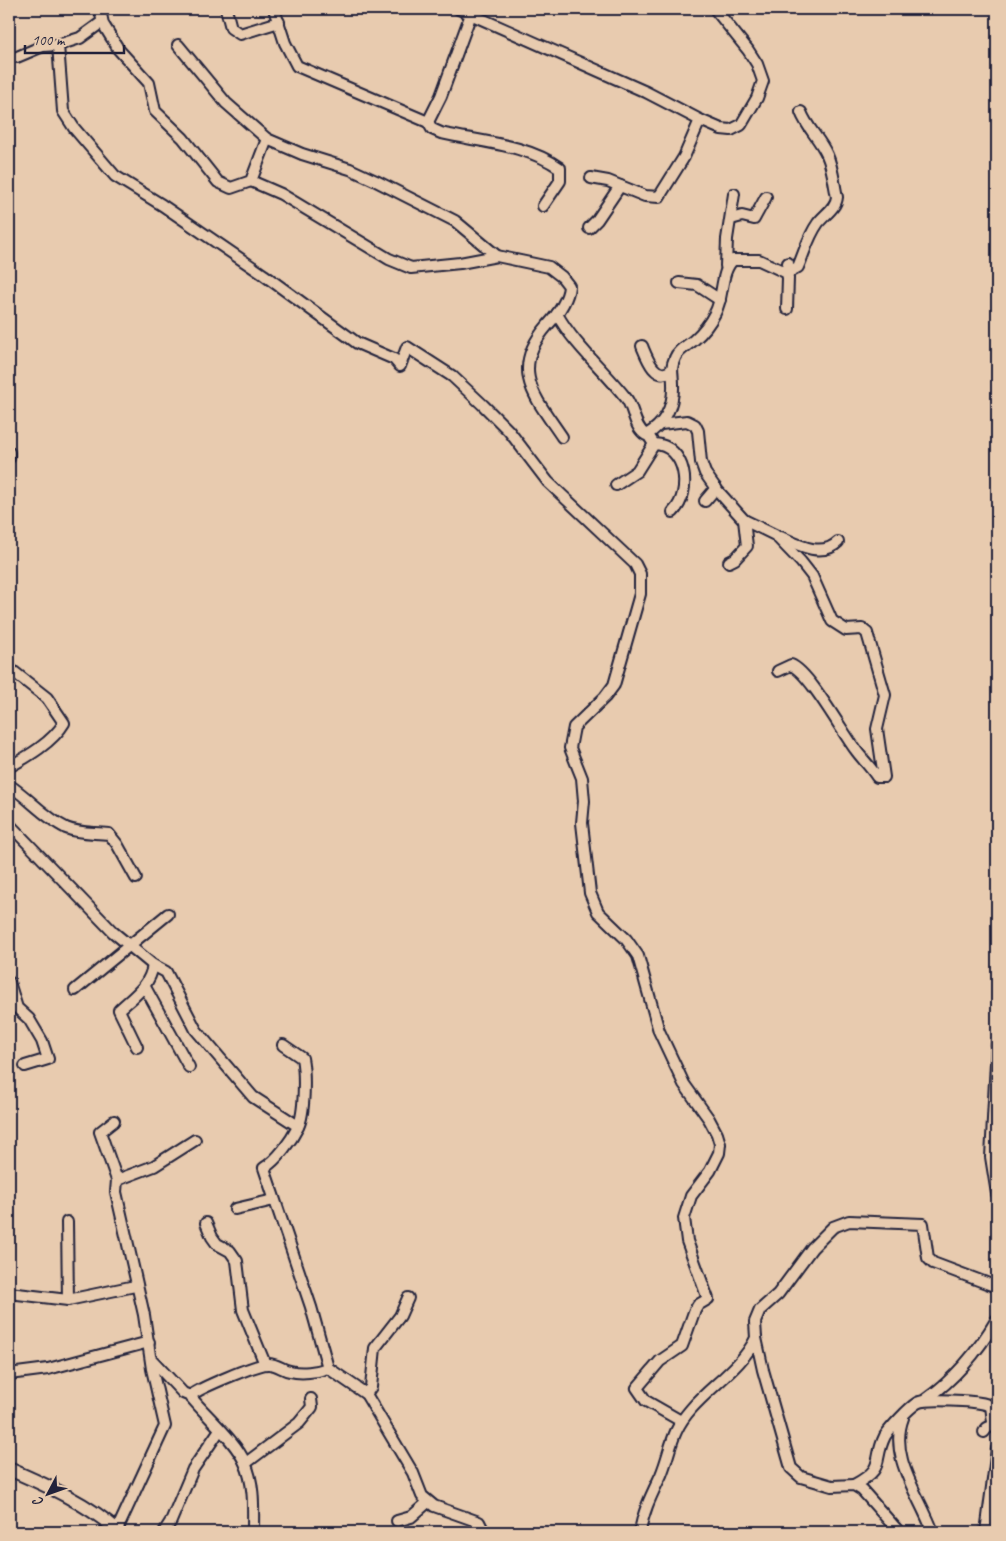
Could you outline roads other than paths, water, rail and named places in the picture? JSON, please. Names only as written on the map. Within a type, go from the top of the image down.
[{"type":"main road","points":[[9,1469],[71,1500],[118,1531]]},
{"type":"street","points":[[100,9],[102,22],[119,50],[149,83],[155,111],[183,138],[210,174],[224,186],[231,188],[251,181],[281,194],[389,259],[411,268],[460,263],[497,256],[543,265],[562,277],[569,286],[569,293],[557,314],[536,343],[528,359],[527,373],[540,405],[562,437]]},
{"type":"street","points":[[226,9],[231,28],[240,34],[279,22]]},
{"type":"street","points":[[274,9],[285,43],[297,66],[429,127],[461,137],[512,146],[560,168],[560,181],[544,206]]},
{"type":"street","points":[[459,9],[646,92],[700,120],[726,130],[744,128],[763,81],[748,50],[715,9]]},
{"type":"street","points":[[429,127],[471,14]]},
{"type":"street","points":[[17,56],[43,46],[58,45],[80,38],[102,22]]},
{"type":"street","points":[[58,45],[63,111],[74,128],[115,176],[153,199],[264,275],[357,343],[394,359],[400,366],[407,347],[452,376],[509,431],[548,482],[625,553],[640,574],[640,594],[614,685],[605,697],[580,719],[574,727],[570,748],[582,778],[584,801],[582,823],[592,899],[598,912],[626,939],[638,956],[659,1031],[684,1084],[710,1119],[720,1144],[715,1162],[691,1196],[684,1218],[687,1241],[708,1298],[698,1305],[694,1312],[682,1346],[660,1362],[637,1388],[646,1401],[681,1421]]},
{"type":"street","points":[[178,46],[226,103],[267,139],[302,154],[350,168],[376,180],[455,221],[497,256]]},
{"type":"street","points":[[726,266],[739,258],[759,260],[787,268],[798,267],[808,238],[820,221],[837,204],[828,157],[821,143],[806,125],[801,112]]},
{"type":"street","points":[[591,178],[608,181],[645,196],[659,197],[684,157],[700,120]]},
{"type":"street","points":[[251,181],[267,139]]},
{"type":"street","points":[[590,228],[620,186]]},
{"type":"street","points":[[661,424],[668,412],[673,393],[670,371],[676,356],[702,333],[715,314],[720,300],[734,194]]},
{"type":"street","points":[[731,219],[742,216],[754,219],[766,196]]},
{"type":"street","points":[[787,268],[787,309]]},
{"type":"street","points":[[679,283],[697,285],[720,300]]},
{"type":"street","points":[[557,314],[567,330],[628,400],[639,429],[654,444],[670,449],[677,458],[686,480],[680,500],[673,512]]},
{"type":"street","points":[[642,346],[650,363],[658,373],[662,374],[670,371]]},
{"type":"street","points":[[645,434],[661,424],[687,421],[695,425],[698,431],[701,462],[705,473],[744,520],[775,535],[816,550],[838,542]]},
{"type":"street","points":[[616,485],[637,471],[654,444]]},
{"type":"street","points":[[9,452],[9,458]]},
{"type":"street","points":[[705,501],[716,488]]},
{"type":"street","points":[[729,562],[736,559],[746,546],[744,520]]},
{"type":"street","points":[[775,535],[812,576],[832,621],[846,630],[862,629],[867,633],[885,695],[877,729],[884,777],[877,777],[810,681],[798,668],[791,665],[778,671]]},
{"type":"street","points":[[9,668],[47,698],[64,723],[60,731],[9,767]]},
{"type":"street","points":[[9,786],[39,811],[68,828],[88,833],[109,834],[117,844],[136,878]]},
{"type":"street","points":[[9,824],[129,946],[153,965],[161,967],[166,972],[196,1030],[253,1097],[298,1126]]},
{"type":"street","points":[[75,990],[168,914]]},
{"type":"street","points":[[137,1047],[119,1010],[145,987],[152,975],[153,965]]},
{"type":"street","points":[[9,982],[17,1008],[28,1019],[39,1035],[48,1059],[25,1066]]},
{"type":"street","points":[[145,987],[189,1067]]},
{"type":"street","points":[[997,1042],[991,1157],[997,1194]]},
{"type":"street","points":[[283,1045],[302,1058],[302,1093],[298,1126],[273,1164],[264,1168],[311,1307],[328,1368],[366,1394],[413,1473],[422,1496],[428,1502],[459,1516],[479,1522],[484,1532]]},
{"type":"street","points":[[114,1122],[100,1132],[118,1180],[116,1192],[135,1286],[149,1342],[164,1426],[118,1531]]},
{"type":"street","points":[[118,1180],[154,1166],[195,1140]]},
{"type":"street","points":[[235,1209],[274,1200]]},
{"type":"street","points":[[997,1287],[933,1263],[928,1258],[923,1224],[849,1221],[833,1227],[822,1236],[778,1294],[760,1310],[755,1322],[756,1338],[780,1435],[791,1468],[801,1477],[832,1486],[854,1485],[866,1478],[878,1464],[885,1438],[917,1403],[925,1400],[944,1384],[980,1347],[997,1320]]},
{"type":"street","points":[[67,1222],[68,1300]]},
{"type":"street","points":[[206,1223],[217,1244],[230,1251],[237,1261],[243,1310],[265,1364]]},
{"type":"street","points":[[9,1293],[68,1300],[135,1286]]},
{"type":"street","points":[[366,1394],[372,1387],[376,1348],[400,1316],[408,1298]]},
{"type":"street","points":[[640,1532],[645,1510],[660,1476],[675,1431],[681,1421],[707,1392],[741,1360],[756,1338]]},
{"type":"street","points":[[9,1374],[48,1369],[149,1342]]},
{"type":"street","points":[[152,1360],[178,1388],[190,1396],[229,1439],[246,1463],[253,1496],[253,1532]]},
{"type":"street","points":[[190,1396],[216,1383],[265,1364],[279,1365],[288,1371],[310,1372],[328,1368]]},
{"type":"street","points":[[246,1463],[299,1423],[312,1407],[310,1399]]},
{"type":"street","points":[[925,1400],[967,1401],[991,1406],[996,1427],[987,1428],[984,1432]]},
{"type":"street","points":[[903,1417],[899,1432],[899,1451],[933,1532]]},
{"type":"street","points":[[164,1532],[171,1522],[193,1468],[220,1431]]},
{"type":"street","points":[[986,1532],[997,1449]]},
{"type":"street","points":[[854,1485],[862,1490],[899,1532]]},
{"type":"street","points":[[398,1521],[411,1517],[428,1502]]}]
